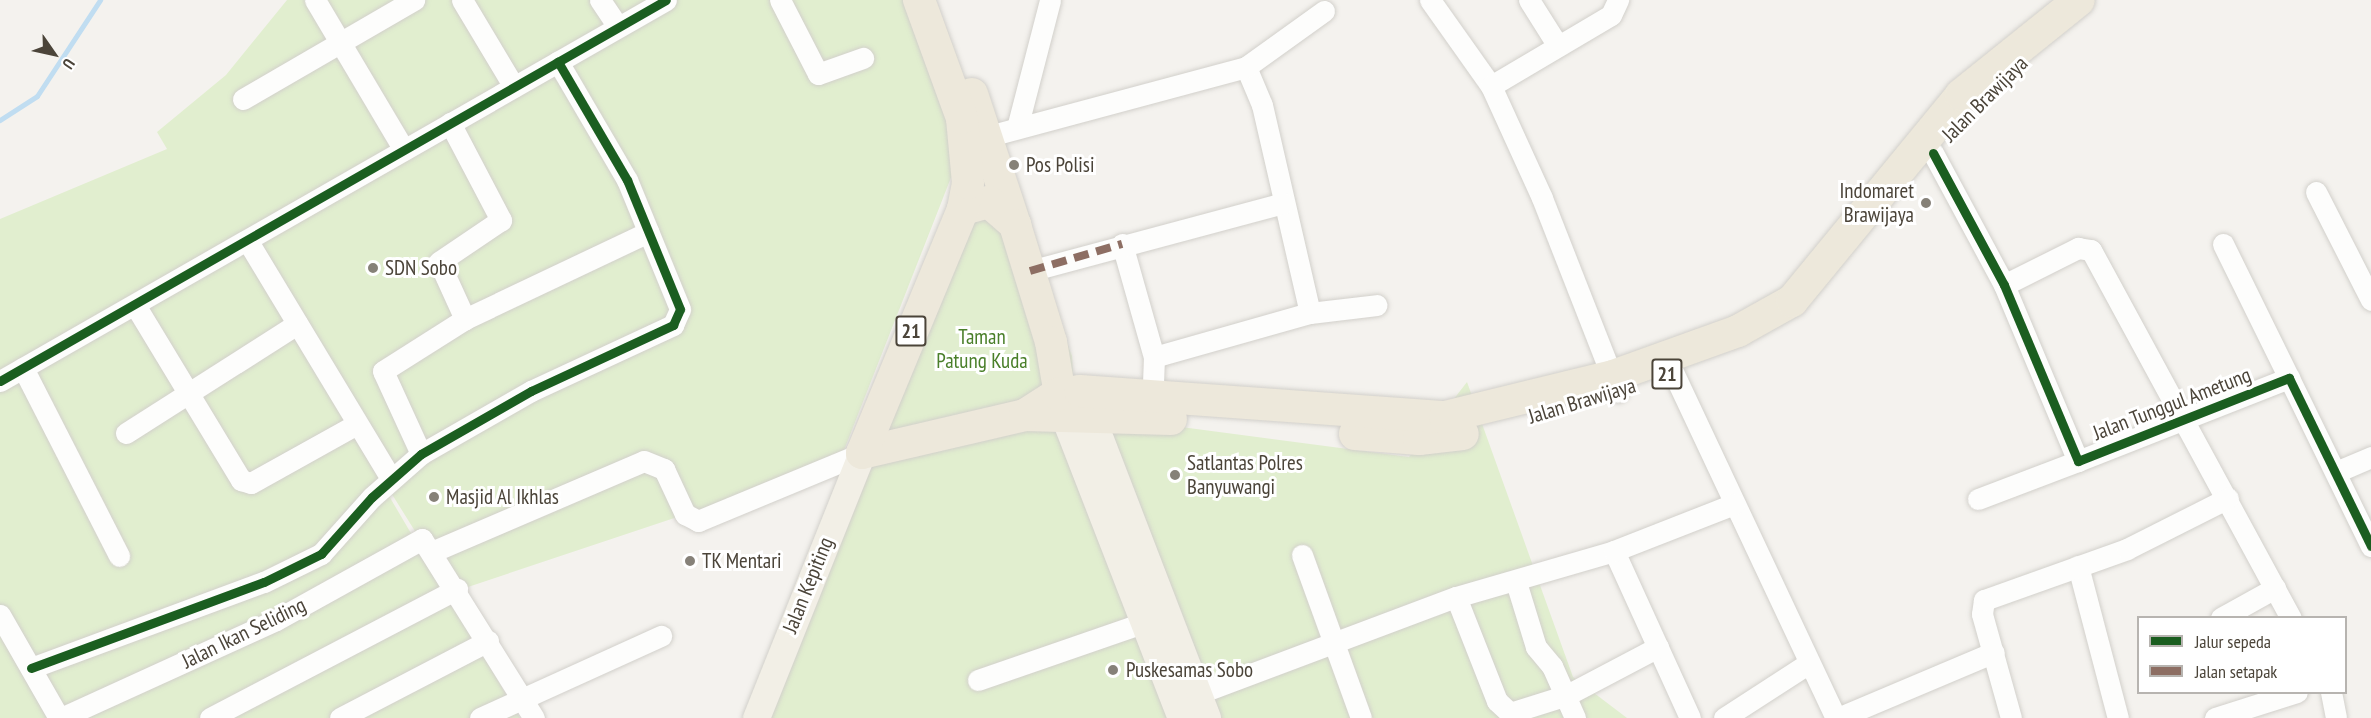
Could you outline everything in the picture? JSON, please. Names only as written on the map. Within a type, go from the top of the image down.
[{"type":"highway","name":"21","points":[[862,453],[963,209],[969,151],[962,118],[919,0]]},
{"type":"highway","points":[[939,0],[1003,132],[1015,225],[1073,406]]},
{"type":"highway","name":"Jalan Brawijaya","points":[[1616,384],[1738,331],[1792,301],[1961,95],[2079,0]]},
{"type":"highway","name":"Jalan Brawijaya","points":[[1073,406],[1445,417],[1673,372],[1771,337],[1799,318],[1972,106],[2032,52],[2102,0]]},
{"type":"highway","points":[[963,209],[989,202],[1015,225]]},
{"type":"highway","name":"21","points":[[862,453],[1073,406]]},
{"type":"main road","points":[[1073,406],[1140,624],[1190,708]]},
{"type":"main road","points":[[1073,406],[1190,708]]},
{"type":"main road","name":"Jalan Kepiting","points":[[756,718],[862,453]]},
{"type":"street","points":[[315,0],[339,44],[404,150]]},
{"type":"street","points":[[243,99],[414,0]]},
{"type":"street","points":[[462,0],[514,87]]},
{"type":"street","points":[[600,0],[618,27]]},
{"type":"street","points":[[0,381],[666,0]]},
{"type":"street","points":[[780,0],[818,74],[863,58]]},
{"type":"street","points":[[1003,132],[1050,0]]},
{"type":"street","points":[[1430,0],[1491,86],[1616,384]]},
{"type":"street","points":[[1529,0],[1558,46]]},
{"type":"street","points":[[1491,86],[1611,15],[1618,0]]},
{"type":"street","points":[[1003,132],[1246,67],[1324,10]]},
{"type":"street","points":[[31,668],[264,582],[321,554],[391,479],[421,454],[531,391],[673,325],[680,309],[627,180],[558,62]]},
{"type":"street","points":[[1246,67],[1262,105],[1310,313]]},
{"type":"street","points":[[450,123],[501,220],[439,262],[465,319]]},
{"type":"street","name":"Jalan Tunggul Ametung","points":[[1933,153],[2004,285],[2078,460],[2289,378]]},
{"type":"street","points":[[2316,192],[2371,300]]},
{"type":"street","points":[[1030,271],[1122,244],[1283,203]]},
{"type":"street","points":[[421,454],[382,373],[465,319],[648,232]]},
{"type":"street","points":[[247,240],[391,479]]},
{"type":"street","points":[[1122,244],[1154,357],[1152,409]]},
{"type":"street","points":[[2223,244],[2371,546]]},
{"type":"street","points":[[2004,285],[2087,246],[2186,419],[2290,616]]},
{"type":"street","points":[[1154,357],[1310,313],[1377,304]]},
{"type":"street","points":[[135,305],[188,394],[246,482],[357,424]]},
{"type":"street","points":[[126,433],[297,324]]},
{"type":"street","points":[[23,368],[119,556]]},
{"type":"street","points":[[1673,372],[1837,718],[1994,652]]},
{"type":"street","name":"Jalan Ikan Seliding","points":[[60,718],[276,620],[428,545],[644,461],[664,469],[685,514],[698,521],[862,453]]},
{"type":"street","points":[[2336,472],[2371,457]]},
{"type":"street","points":[[1978,500],[2078,460]]},
{"type":"street","points":[[2010,718],[1982,614],[1984,600],[2127,549],[2228,498]]},
{"type":"street","points":[[1190,708],[1335,643],[1456,597],[1516,582],[1614,551],[1734,504]]},
{"type":"street","points":[[428,545],[534,718]]},
{"type":"street","points":[[1614,551],[1690,718]]},
{"type":"street","points":[[1302,555],[1361,718]]},
{"type":"street","points":[[2078,566],[2118,718]]},
{"type":"street","points":[[1516,582],[1536,647],[1567,695],[1575,718]]},
{"type":"street","points":[[2225,616],[2275,588]]},
{"type":"street","points":[[210,718],[457,589]]},
{"type":"street","points":[[1456,597],[1503,712],[1567,695],[1658,647]]},
{"type":"street","points":[[0,615],[60,718]]},
{"type":"street","points":[[978,680],[1140,624]]},
{"type":"street","points":[[480,718],[521,695],[661,636]]},
{"type":"street","points":[[340,718],[488,641]]},
{"type":"street","points":[[1724,718],[1809,663]]},
{"type":"street","points":[[2219,718],[2294,694]]},
{"type":"street","points":[[2331,694],[2336,718]]},
{"type":"green space","points":[[287,0],[925,0],[974,119],[839,463],[453,592],[320,379],[520,718],[0,718],[0,219],[167,149],[157,132],[226,75]]},
{"type":"green space","name":"Taman Patung Kuda","points":[[982,120],[1072,356],[1075,412],[861,436]]},
{"type":"green space","points":[[1467,382],[1573,677],[1627,718],[764,718],[862,453],[1113,418],[1409,457]]},
{"type":"waterway","points":[[0,120],[37,96],[100,0]]},
{"type":"marked path","points":[[1030,271],[1122,244]]},
{"type":"cycle path","points":[[0,381],[666,0]]},
{"type":"cycle path","points":[[31,668],[264,582],[321,554],[372,497],[421,454],[531,391],[673,325],[680,309],[627,180],[558,62]]},
{"type":"cycle path","points":[[1933,153],[2004,285],[2078,461],[2289,378],[2371,546]]},
{"type":"place","name":"Pos Polisi","points":[[1014,165]]},
{"type":"place","name":"Indomaret Brawijaya","points":[[1926,203]]},
{"type":"place","name":"SDN Sobo","points":[[373,268]]},
{"type":"place","name":"Satlantas Polres Banyuwangi","points":[[1175,475]]},
{"type":"place","name":"Masjid Al Ikhlas","points":[[434,497]]},
{"type":"place","name":"TK Mentari","points":[[690,561]]},
{"type":"place","name":"Puskesamas Sobo","points":[[1113,670]]}]
